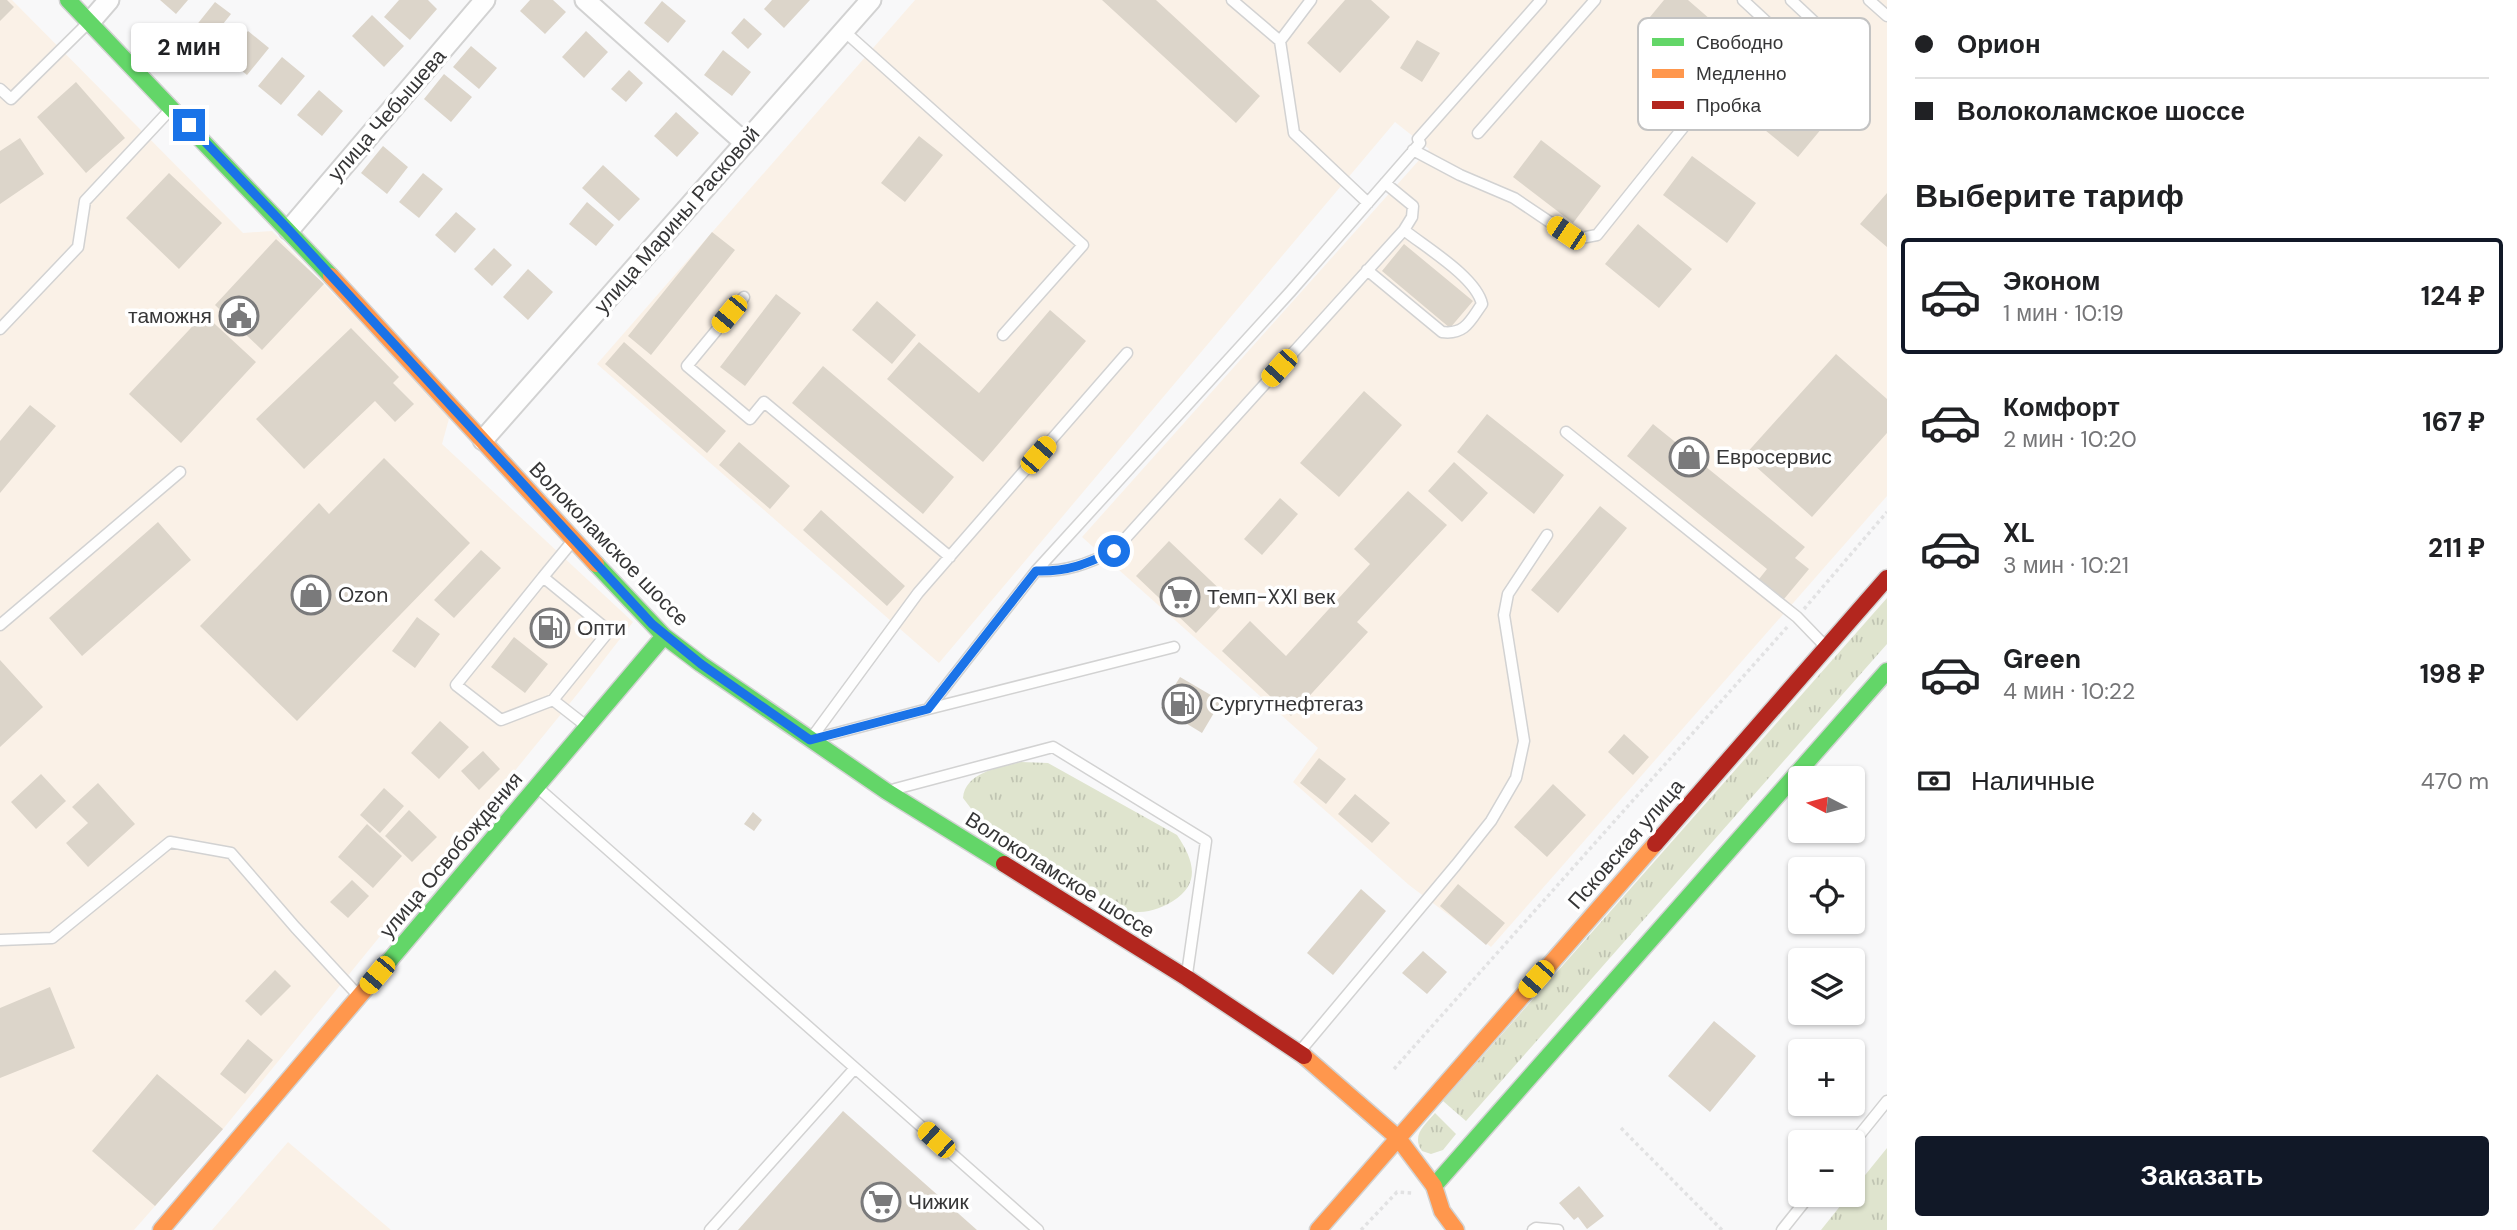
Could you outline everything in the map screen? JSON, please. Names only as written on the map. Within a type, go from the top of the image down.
[{"type":"main road","name":"Волоколамское шоссе","points":[[68,0],[289,230],[664,636],[886,791],[1186,978],[1298,1052],[1398,1138],[1427,1190],[1456,1230]]},
{"type":"main road","name":"Псковская улица","points":[[1318,1230],[1887,578]]},
{"type":"main road","name":"улица Освобождения","points":[[161,1230],[664,636]]},
{"type":"main road","points":[[1427,1190],[1887,671]]},
{"type":"street","points":[[90,22],[110,0]]},
{"type":"street","name":"улица Чебышева","points":[[289,230],[485,0]]},
{"type":"street","points":[[584,0],[745,143]]},
{"type":"street","name":"улица Марины Расковой","points":[[482,440],[871,0]]},
{"type":"lane","points":[[1232,0],[1280,41],[1294,133],[1368,203]]},
{"type":"lane","points":[[1280,41],[1311,0]]},
{"type":"lane","points":[[928,709],[1036,571],[1292,291],[1420,143],[1419,139],[1541,0]]},
{"type":"lane","points":[[1478,133],[1595,0]]},
{"type":"lane","points":[[1743,0],[1762,18]]},
{"type":"lane","points":[[1791,0],[1810,18]]},
{"type":"lane","points":[[1869,0],[1887,16]]},
{"type":"lane","points":[[0,89],[11,99],[90,22]]},
{"type":"lane","points":[[844,31],[1083,245],[1003,335]]},
{"type":"lane","points":[[0,329],[78,247],[85,201],[172,108]]},
{"type":"lane","points":[[1413,150],[1460,176],[1514,198],[1566,233],[1581,239],[1597,234],[1681,130]]},
{"type":"lane","points":[[1036,571],[1058,572],[1081,566],[1114,551],[1404,230],[1412,217],[1413,206],[1385,183]]},
{"type":"lane","points":[[1367,270],[1442,332],[1464,330],[1482,304],[1479,294],[1468,281],[1404,230]]},
{"type":"lane","points":[[744,297],[687,366],[750,419],[764,402],[950,557]]},
{"type":"lane","points":[[810,740],[918,593],[1127,353]]},
{"type":"lane","points":[[1566,432],[1797,617],[1826,647]]},
{"type":"lane","points":[[0,625],[180,472]]},
{"type":"lane","points":[[1298,1052],[1491,821],[1516,778],[1524,741],[1504,615],[1508,594],[1547,535]]},
{"type":"lane","points":[[543,577],[609,631],[553,700],[501,720],[457,685],[543,577],[574,540]]},
{"type":"lane","points":[[810,740],[1174,647]]},
{"type":"lane","points":[[553,700],[587,727]]},
{"type":"lane","points":[[886,791],[1053,747],[1206,841],[1186,978]]},
{"type":"lane","points":[[537,786],[1038,1230]]},
{"type":"lane","points":[[0,940],[52,938],[170,842],[231,853],[359,996]]},
{"type":"lane","points":[[710,1230],[855,1068]]},
{"type":"lane","points":[[1864,1130],[1887,1101]]},
{"type":"lane","points":[[1782,1230],[1800,1207]]},
{"type":"lane","points":[[1533,1230],[1558,1230]]},
{"type":"path","points":[[1394,1069],[1797,617],[1887,512]]},
{"type":"path","points":[[1621,1128],[1722,1230]]},
{"type":"path","points":[[1361,1230],[1397,1192],[1427,1190]]},
{"type":"shaded area","points":[[0,0],[12,0],[243,233],[272,231],[450,415],[442,444],[633,622],[223,1129],[134,1230],[0,1230]]},
{"type":"shaded area","points":[[915,0],[1887,0],[1887,496],[1491,947],[1409,885],[1293,782],[1318,748],[1082,537],[1429,149],[1395,122],[939,663],[597,364]]},
{"type":"shaded area","points":[[288,1142],[391,1230],[212,1230]]},
{"type":"green space","points":[[1887,598],[1887,644],[1466,1121],[1443,1101]]},
{"type":"green space","points":[[1021,762],[1048,763],[1177,835],[1187,853],[1192,870],[1191,879],[1182,894],[1156,909],[1126,912],[976,815],[963,798],[970,782],[985,772]]},
{"type":"green space","points":[[1435,1113],[1456,1134],[1443,1150],[1431,1154],[1422,1151],[1418,1140],[1421,1130]]},
{"type":"green space","points":[[1887,1148],[1887,1230],[1821,1230],[1839,1207],[1865,1207],[1865,1175]]},
{"type":"building","points":[[0,0],[7,0],[14,7],[0,21]]},
{"type":"building","points":[[160,0],[188,0],[176,14]]},
{"type":"building","points":[[399,0],[428,0],[437,9],[410,40],[384,17]]},
{"type":"building","points":[[530,0],[553,0],[566,12],[545,34],[520,11]]},
{"type":"building","points":[[772,0],[810,0],[784,28],[764,9]]},
{"type":"building","points":[[1102,0],[1156,0],[1260,96],[1236,123]]},
{"type":"building","points":[[1345,0],[1371,0],[1390,17],[1340,73],[1307,43]]},
{"type":"building","points":[[1664,0],[1688,0],[1709,18],[1649,18]]},
{"type":"building","points":[[662,1],[686,21],[668,43],[644,23]]},
{"type":"building","points":[[215,2],[231,14],[211,39],[195,27]]},
{"type":"building","points":[[372,15],[404,46],[384,67],[352,36]]},
{"type":"building","points":[[744,18],[762,34],[748,49],[731,33]]},
{"type":"building","points":[[248,31],[269,48],[247,75],[226,58]]},
{"type":"building","points":[[586,31],[608,52],[584,78],[562,57]]},
{"type":"building","points":[[1417,40],[1440,53],[1422,82],[1400,68]]},
{"type":"building","points":[[471,46],[497,68],[479,89],[453,67]]},
{"type":"building","points":[[723,50],[751,72],[732,96],[704,75]]},
{"type":"building","points":[[282,57],[305,76],[281,105],[258,86]]},
{"type":"building","points":[[629,70],[643,83],[626,102],[611,89]]},
{"type":"building","points":[[444,74],[472,97],[451,122],[424,99]]},
{"type":"building","points":[[76,82],[125,138],[86,173],[37,117]]},
{"type":"building","points":[[319,90],[343,111],[322,136],[297,115]]},
{"type":"building","points":[[676,112],[699,133],[677,157],[654,136]]},
{"type":"building","points":[[1765,130],[1820,130],[1798,157]]},
{"type":"building","points":[[919,136],[943,155],[905,202],[881,183]]},
{"type":"building","points":[[20,138],[44,174],[0,204],[0,151]]},
{"type":"building","points":[[1541,140],[1601,186],[1573,223],[1513,177]]},
{"type":"building","points":[[383,146],[408,167],[387,194],[361,173]]},
{"type":"building","points":[[1692,156],[1756,203],[1727,243],[1663,195]]},
{"type":"building","points":[[603,165],[640,199],[619,221],[582,188]]},
{"type":"building","points":[[169,173],[222,223],[179,269],[126,218]]},
{"type":"building","points":[[423,173],[443,189],[419,218],[399,202]]},
{"type":"building","points":[[1887,193],[1887,247],[1860,224]]},
{"type":"building","points":[[587,202],[614,225],[596,246],[569,224]]},
{"type":"building","points":[[456,212],[476,229],[455,253],[435,235]]},
{"type":"building","points":[[1638,224],[1692,269],[1659,308],[1605,264]]},
{"type":"building","points":[[712,232],[735,250],[651,355],[628,336]]},
{"type":"building","points":[[276,239],[324,284],[262,350],[215,305]]},
{"type":"building","points":[[1404,244],[1473,301],[1450,328],[1382,271]]},
{"type":"building","points":[[494,248],[512,265],[492,286],[474,269]]},
{"type":"building","points":[[528,269],[553,292],[528,320],[503,297]]},
{"type":"building","points":[[776,294],[801,313],[745,386],[720,367]]},
{"type":"building","points":[[877,301],[916,335],[892,364],[852,330]]},
{"type":"building","points":[[1050,310],[1086,341],[983,462],[887,379],[919,342],[979,393]]},
{"type":"building","points":[[204,314],[256,362],[181,443],[129,394]]},
{"type":"building","points":[[351,328],[399,377],[393,383],[414,404],[395,422],[375,401],[304,469],[256,419]]},
{"type":"building","points":[[624,342],[726,431],[707,453],[605,364]]},
{"type":"building","points":[[1836,354],[1887,399],[1887,433],[1812,517],[1744,456]]},
{"type":"building","points":[[823,366],[954,477],[923,514],[792,403]]},
{"type":"building","points":[[1364,391],[1402,425],[1339,497],[1300,463]]},
{"type":"building","points":[[30,405],[56,426],[0,493],[0,441]]},
{"type":"building","points":[[1487,414],[1564,475],[1534,514],[1457,452]]},
{"type":"building","points":[[1653,424],[1805,547],[1795,558],[1809,569],[1784,599],[1759,579],[1767,569],[1627,456]]},
{"type":"building","points":[[739,442],[790,486],[770,509],[719,465]]},
{"type":"building","points":[[384,458],[470,543],[297,721],[200,626],[319,503],[329,514]]},
{"type":"building","points":[[1454,462],[1488,493],[1462,522],[1428,491]]},
{"type":"building","points":[[1408,491],[1447,525],[1357,622],[1368,632],[1291,716],[1222,651],[1250,621],[1286,656],[1370,564],[1354,549]]},
{"type":"building","points":[[1280,498],[1298,514],[1262,555],[1244,539]]},
{"type":"building","points":[[1600,506],[1627,528],[1558,613],[1531,590]]},
{"type":"building","points":[[821,510],[905,586],[887,606],[803,530]]},
{"type":"building","points":[[158,522],[191,560],[82,656],[49,618]]},
{"type":"building","points":[[1169,541],[1229,598],[1196,633],[1136,576]]},
{"type":"building","points":[[481,550],[501,568],[454,618],[434,600]]},
{"type":"building","points":[[417,617],[440,634],[415,668],[392,651]]},
{"type":"building","points":[[514,637],[548,664],[525,693],[491,667]]},
{"type":"building","points":[[0,660],[43,707],[0,747]]},
{"type":"building","points":[[1180,677],[1221,701],[1202,733],[1161,708]]},
{"type":"building","points":[[440,721],[469,747],[439,779],[411,753]]},
{"type":"building","points":[[1624,734],[1649,757],[1633,775],[1608,752]]},
{"type":"building","points":[[483,751],[500,769],[479,790],[461,771]]},
{"type":"building","points":[[1319,758],[1346,779],[1326,804],[1300,783]]},
{"type":"building","points":[[41,774],[66,801],[36,829],[11,802]]},
{"type":"building","points":[[98,783],[135,824],[88,867],[66,843],[88,823],[72,807]]},
{"type":"building","points":[[1553,784],[1586,815],[1547,857],[1514,827]]},
{"type":"building","points":[[384,788],[404,806],[380,833],[360,815]]},
{"type":"building","points":[[1355,794],[1390,823],[1372,843],[1338,814]]},
{"type":"building","points":[[409,810],[437,837],[412,862],[385,836]]},
{"type":"building","points":[[753,812],[762,820],[754,831],[744,824]]},
{"type":"building","points":[[367,824],[402,856],[373,888],[338,857]]},
{"type":"building","points":[[352,880],[369,896],[348,918],[330,902]]},
{"type":"building","points":[[1458,884],[1505,923],[1486,945],[1440,906]]},
{"type":"building","points":[[1361,889],[1386,911],[1333,975],[1307,953]]},
{"type":"building","points":[[1423,951],[1447,972],[1427,994],[1402,973]]},
{"type":"building","points":[[275,970],[291,986],[261,1016],[245,1001]]},
{"type":"building","points":[[50,987],[75,1048],[0,1078],[0,1008]]},
{"type":"building","points":[[1714,1021],[1756,1056],[1710,1112],[1668,1076]]},
{"type":"building","points":[[248,1039],[273,1060],[245,1094],[220,1074]]},
{"type":"building","points":[[157,1074],[223,1129],[155,1206],[92,1151]]},
{"type":"building","points":[[843,1111],[977,1230],[738,1230]]},
{"type":"building","points":[[1579,1186],[1604,1216],[1587,1229],[1578,1217],[1574,1220],[1559,1203]]},
{"type":"traffic: fast","points":[[68,0],[331,276]]},
{"type":"traffic: fast","points":[[596,564],[664,636],[701,664],[886,791],[1004,864]]},
{"type":"traffic: fast","points":[[384,967],[664,636]]},
{"type":"traffic: fast","points":[[1434,1186],[1887,671]]},
{"type":"traffic: slow","points":[[331,276],[596,564]]},
{"type":"traffic: slow","points":[[1318,1230],[1655,844]]},
{"type":"traffic: slow","points":[[161,1230],[384,967]]},
{"type":"traffic: slow","points":[[1304,1056],[1398,1138],[1434,1186],[1442,1211],[1456,1230]]},
{"type":"traffic: jam","points":[[1655,844],[1887,578]]},
{"type":"traffic: jam","points":[[1004,864],[1187,978],[1304,1056]]},
{"type":"place","name":"таможня","points":[[239,316]]},
{"type":"place","name":"Евросервис","points":[[1689,457]]},
{"type":"place","name":"Ozon","points":[[311,595]]},
{"type":"place","name":"Темп-XXI век","points":[[1180,597]]},
{"type":"place","name":"Опти","points":[[550,628]]},
{"type":"place","name":"Сургутнефтегаз","points":[[1182,704]]},
{"type":"place","name":"Чижик","points":[[881,1202]]},
{"type":"route","points":[[189,125],[664,636],[810,740],[928,709],[1036,571],[1058,572],[1081,566],[1114,551]]}]
